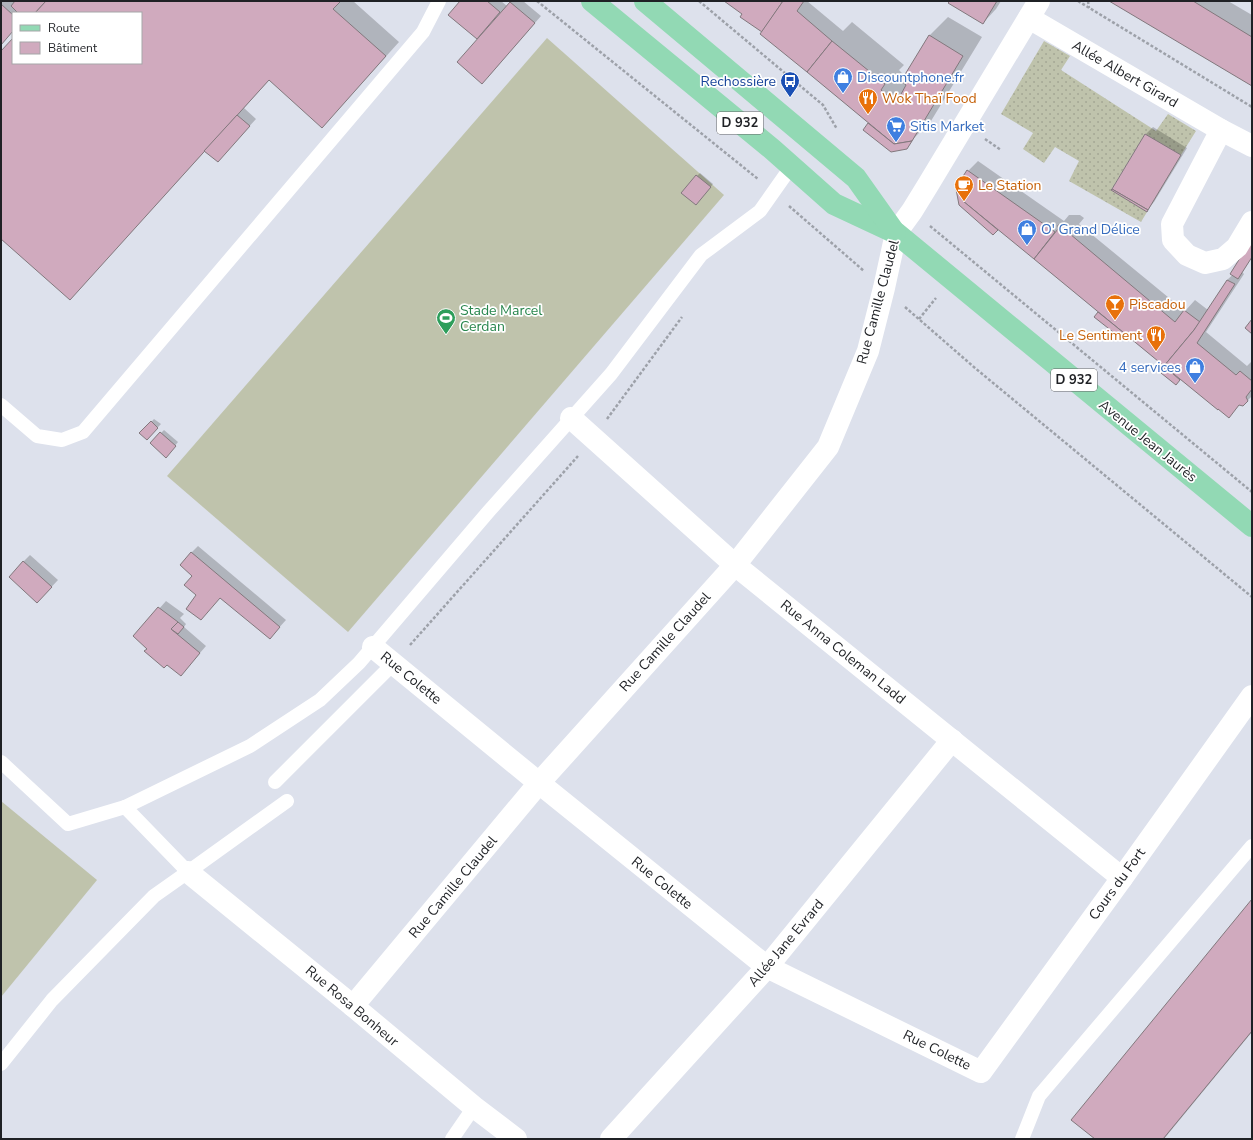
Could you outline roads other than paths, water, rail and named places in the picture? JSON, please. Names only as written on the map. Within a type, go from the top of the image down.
[{"type":"main road","name":"Avenue Jean Jaurès","points":[[592,1],[772,150],[834,204],[896,234],[1252,526]]},
{"type":"main road","name":"Avenue Jean Jaurès","points":[[645,1],[856,178],[896,234]]},
{"type":"street","points":[[896,234],[912,211],[1034,10]]},
{"type":"street","name":"Allée Albert Girard","points":[[1034,10],[1221,130],[1252,146]]},
{"type":"street","points":[[1221,130],[1172,224],[1173,240],[1187,255],[1205,263],[1223,259],[1237,247],[1252,222]]},
{"type":"street","name":"Rue Camille Claudel","points":[[353,1006],[538,783],[735,565],[828,447],[868,351],[896,234]]},
{"type":"street","name":"Rue Anna Coleman Ladd","points":[[571,418],[735,565],[1122,878]]},
{"type":"street","name":"Rue Colette","points":[[373,647],[538,783],[767,967],[981,1072]]},
{"type":"street","name":"Cours du Fort","points":[[981,1072],[1252,696]]},
{"type":"street","name":"Allée Jane Evrard","points":[[611,1139],[767,967],[952,740]]},
{"type":"street","name":"Rue Rosa Bonheur","points":[[188,872],[353,1006],[474,1107],[516,1139]]},
{"type":"lane","points":[[1,405],[37,436],[62,440],[83,432],[423,32],[439,1]]},
{"type":"lane","points":[[1,762],[68,824],[125,807],[250,746],[320,700],[359,663],[489,511],[611,374],[701,255],[760,211],[791,167]]},
{"type":"lane","points":[[275,782],[394,664]]},
{"type":"lane","points":[[1,1064],[57,994],[154,896],[287,801]]},
{"type":"lane","points":[[125,807],[188,872]]},
{"type":"lane","points":[[1022,1139],[1039,1096],[1252,846]]},
{"type":"lane","points":[[452,1139],[474,1107]]},
{"type":"place","name":"Discountphone.fr","points":[[843,94]]},
{"type":"place","name":"Rechossière","points":[[790,98]]},
{"type":"place","name":"Wok Thaï Food","points":[[868,115]]},
{"type":"place","name":"Sitis Market","points":[[896,143]]},
{"type":"place","name":"Le Station","points":[[964,202]]},
{"type":"place","name":"O' Grand Délice","points":[[1027,246]]},
{"type":"place","name":"Piscadou","points":[[1115,321]]},
{"type":"place","name":"Stade Marcel Cerdan","points":[[446,335]]},
{"type":"place","name":"Le Sentiment","points":[[1156,352]]},
{"type":"place","name":"4 services","points":[[1195,384]]}]
